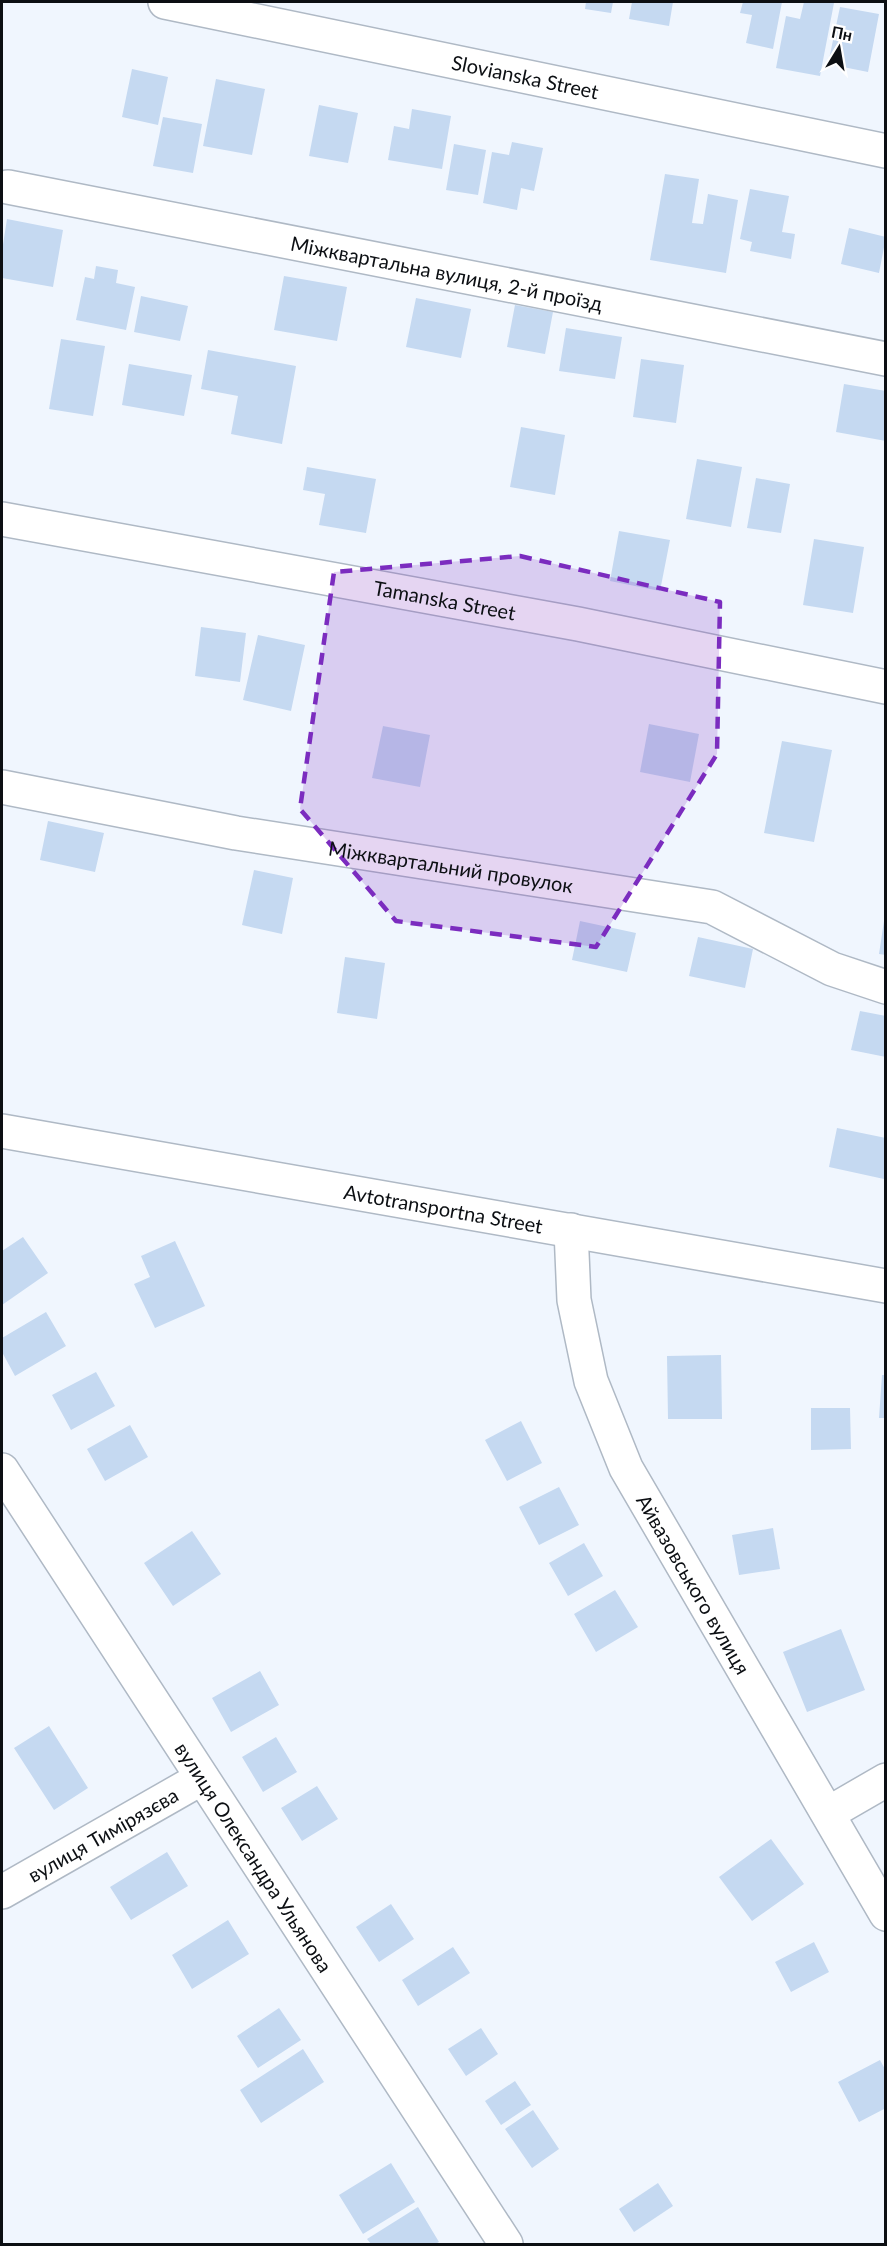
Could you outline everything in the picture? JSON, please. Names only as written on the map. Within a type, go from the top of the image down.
[{"type":"street","name":"Slovianska Street","points":[[165,2],[885,151]]},
{"type":"street","name":"Міжквартальна вулиця, 2-й проїзд","points":[[8,187],[885,359]]},
{"type":"street","name":"Tamanska Street","points":[[2,519],[578,624],[885,687]]},
{"type":"street","name":"Міжквартальний провулок","points":[[2,787],[236,833],[712,907],[832,969],[885,987]]},
{"type":"street","name":"Avtotransportna Street","points":[[2,1131],[885,1286]]},
{"type":"street","name":"Айвазовського вулиця","points":[[571,1230],[574,1300],[591,1380],[626,1468],[829,1813],[885,1914]]},
{"type":"street","name":"вулиця Олександра Ульянова","points":[[2,1470],[506,2244]]},
{"type":"street","name":"вулиця Тимірязєва","points":[[2,1892],[202,1778]]},
{"type":"street","points":[[829,1813],[885,1780]]},
{"type":"highlighted area","points":[[520,556],[720,602],[717,754],[596,947],[396,921],[300,809],[334,572]]},
{"type":"building","points":[[586,2],[613,2],[611,13],[585,9]]},
{"type":"building","points":[[632,2],[673,2],[669,26],[629,19]]},
{"type":"building","points":[[743,2],[782,2],[773,49],[746,43],[752,15],[740,13]]},
{"type":"building","points":[[804,2],[834,3],[820,76],[776,68],[786,16],[800,19]]},
{"type":"building","points":[[840,7],[879,14],[868,72],[828,64]]},
{"type":"building","points":[[132,69],[168,77],[158,125],[122,117]]},
{"type":"building","points":[[216,79],[265,89],[252,155],[203,146]]},
{"type":"building","points":[[319,105],[358,113],[348,163],[309,156]]},
{"type":"building","points":[[412,109],[451,116],[442,169],[388,160],[394,126],[409,129]]},
{"type":"building","points":[[163,117],[202,124],[193,173],[153,166]]},
{"type":"building","points":[[512,142],[543,148],[534,191],[521,188],[517,210],[483,203],[492,152],[509,155]]},
{"type":"building","points":[[454,144],[486,150],[478,195],[446,190]]},
{"type":"building","points":[[665,174],[699,179],[692,223],[703,224],[708,194],[738,200],[726,273],[650,260]]},
{"type":"building","points":[[750,189],[789,196],[782,232],[795,234],[791,259],[750,251],[752,242],[740,239]]},
{"type":"building","points":[[7,219],[63,230],[53,287],[2,278],[2,251]]},
{"type":"building","points":[[849,228],[886,237],[879,273],[841,264]]},
{"type":"building","points":[[96,266],[118,270],[116,283],[135,287],[126,330],[76,320],[85,277],[94,279]]},
{"type":"building","points":[[284,276],[347,287],[337,341],[274,330]]},
{"type":"building","points":[[141,296],[188,306],[180,341],[134,332]]},
{"type":"building","points":[[416,298],[471,309],[461,358],[406,347]]},
{"type":"building","points":[[515,305],[553,312],[545,354],[507,347]]},
{"type":"building","points":[[566,328],[622,337],[615,379],[559,371]]},
{"type":"building","points":[[61,339],[105,346],[93,416],[49,409]]},
{"type":"building","points":[[208,350],[296,366],[282,444],[231,434],[238,396],[201,389]]},
{"type":"building","points":[[641,359],[684,365],[676,423],[633,417]]},
{"type":"building","points":[[129,364],[192,375],[184,416],[122,405]]},
{"type":"building","points":[[844,384],[886,391],[886,441],[836,432]]},
{"type":"building","points":[[521,427],[565,435],[555,495],[510,487]]},
{"type":"building","points":[[697,459],[742,467],[731,527],[686,519]]},
{"type":"building","points":[[307,467],[376,479],[366,533],[319,525],[325,494],[303,490]]},
{"type":"building","points":[[756,478],[790,484],[781,533],[747,528]]},
{"type":"building","points":[[619,531],[670,540],[660,591],[610,581]]},
{"type":"building","points":[[814,539],[864,547],[853,613],[803,605]]},
{"type":"building","points":[[201,627],[246,633],[240,682],[195,676]]},
{"type":"building","points":[[258,635],[305,645],[291,711],[243,700]]},
{"type":"building","points":[[649,724],[699,734],[690,782],[640,772]]},
{"type":"building","points":[[383,726],[430,735],[420,787],[372,778]]},
{"type":"building","points":[[782,741],[832,750],[814,842],[764,833]]},
{"type":"building","points":[[48,821],[104,833],[95,872],[40,860]]},
{"type":"building","points":[[254,870],[293,878],[282,934],[242,925]]},
{"type":"building","points":[[580,921],[636,933],[627,972],[572,960]]},
{"type":"building","points":[[884,921],[886,921],[886,955],[879,954]]},
{"type":"building","points":[[698,937],[753,949],[745,988],[689,976]]},
{"type":"building","points":[[345,957],[385,963],[377,1019],[337,1013]]},
{"type":"building","points":[[860,1011],[886,1016],[886,1057],[851,1050]]},
{"type":"building","points":[[837,1128],[886,1138],[884,1179],[829,1167]]},
{"type":"building","points":[[23,1237],[48,1273],[2,1305],[2,1251]]},
{"type":"building","points":[[175,1241],[205,1306],[155,1328],[134,1284],[150,1277],[141,1256]]},
{"type":"building","points":[[46,1312],[66,1346],[15,1376],[2,1352],[2,1338]]},
{"type":"building","points":[[721,1355],[722,1419],[668,1419],[667,1356]]},
{"type":"building","points":[[96,1372],[115,1406],[71,1430],[52,1395]]},
{"type":"building","points":[[882,1375],[886,1375],[886,1418],[879,1418]]},
{"type":"building","points":[[811,1408],[850,1408],[851,1449],[811,1450]]},
{"type":"building","points":[[521,1421],[542,1463],[507,1481],[485,1440]]},
{"type":"building","points":[[130,1425],[148,1457],[105,1481],[87,1449]]},
{"type":"building","points":[[559,1487],[579,1525],[539,1545],[519,1507]]},
{"type":"building","points":[[773,1528],[780,1569],[739,1575],[732,1535]]},
{"type":"building","points":[[192,1531],[221,1574],[173,1606],[144,1563]]},
{"type":"building","points":[[584,1543],[603,1576],[568,1596],[549,1563]]},
{"type":"building","points":[[615,1590],[638,1627],[596,1652],[574,1614]]},
{"type":"building","points":[[841,1629],[865,1690],[807,1712],[783,1652]]},
{"type":"building","points":[[260,1671],[279,1705],[231,1732],[212,1698]]},
{"type":"building","points":[[49,1726],[88,1788],[54,1810],[14,1748]]},
{"type":"building","points":[[276,1737],[297,1772],[263,1792],[242,1757]]},
{"type":"building","points":[[317,1786],[338,1819],[302,1841],[281,1808]]},
{"type":"building","points":[[771,1839],[804,1884],[752,1921],[719,1877]]},
{"type":"building","points":[[167,1852],[188,1886],[131,1920],[110,1887]]},
{"type":"building","points":[[391,1904],[414,1939],[379,1962],[356,1927]]},
{"type":"building","points":[[228,1920],[249,1954],[192,1989],[172,1955]]},
{"type":"building","points":[[814,1942],[829,1972],[791,1992],[775,1962]]},
{"type":"building","points":[[453,1947],[470,1973],[418,2006],[402,1980]]},
{"type":"building","points":[[279,2008],[301,2040],[258,2068],[237,2036]]},
{"type":"building","points":[[481,2028],[498,2054],[466,2076],[448,2049]]},
{"type":"building","points":[[303,2049],[324,2082],[261,2123],[240,2090]]},
{"type":"building","points":[[880,2060],[886,2071],[886,2108],[859,2122],[838,2082]]},
{"type":"building","points":[[515,2081],[531,2105],[501,2125],[485,2101]]},
{"type":"building","points":[[533,2110],[559,2149],[532,2168],[505,2129]]},
{"type":"building","points":[[391,2163],[415,2202],[363,2234],[339,2195]]},
{"type":"building","points":[[658,2183],[673,2206],[634,2232],[619,2209]]},
{"type":"building","points":[[418,2207],[439,2242],[435,2244],[371,2244],[367,2239]]}]
